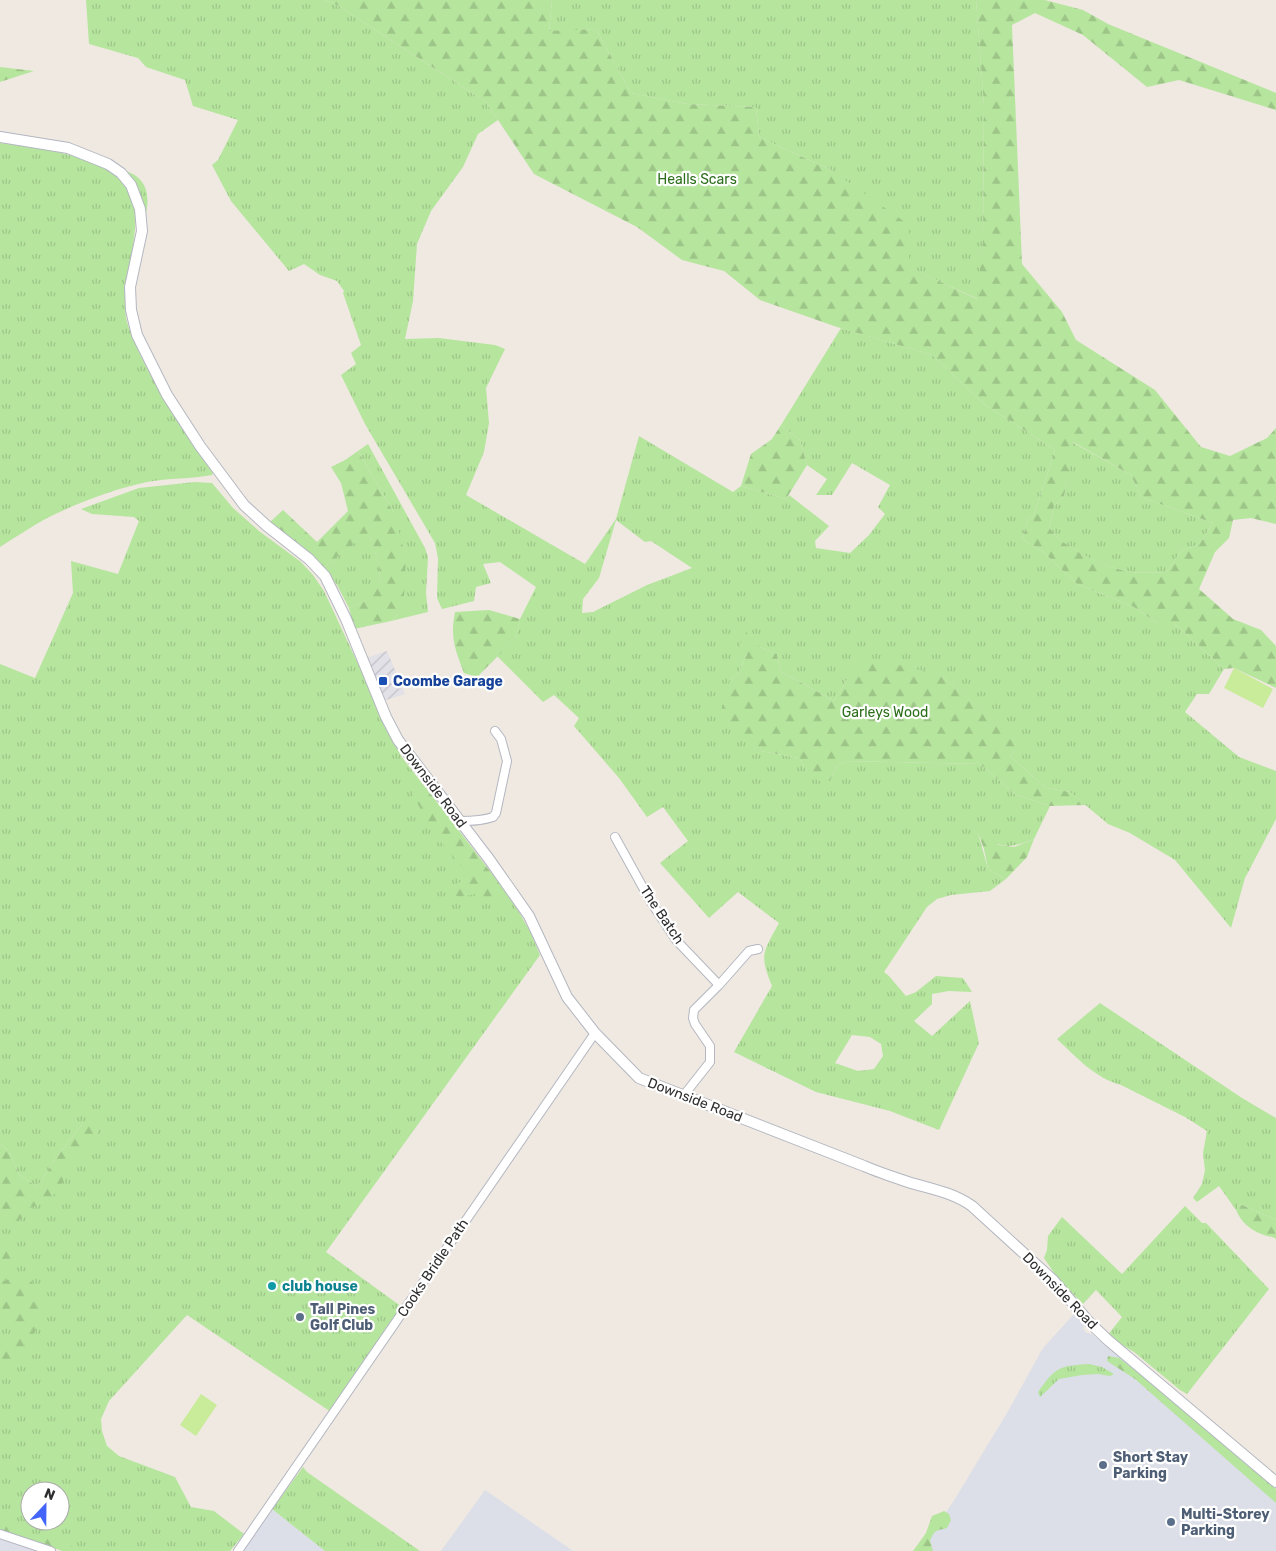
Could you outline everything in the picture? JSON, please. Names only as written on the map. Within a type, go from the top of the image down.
[{"type":"street","name":"Downside Road","points":[[0,137],[68,148],[108,164],[121,174],[131,186],[140,209],[142,231],[130,287],[131,310],[137,335],[167,395],[200,446],[244,505],[309,559],[325,576],[346,619],[386,717],[398,740],[529,916],[567,997],[595,1033],[639,1078],[882,1173],[960,1198],[972,1206],[1053,1280],[1089,1322],[1109,1341],[1276,1482]]},
{"type":"street","points":[[460,821],[474,822],[488,819],[496,813],[507,761],[501,739],[495,731]]},
{"type":"street","name":"The Batch","points":[[615,837],[651,902],[676,940],[719,985]]},
{"type":"street","points":[[684,1095],[710,1062],[710,1046],[695,1024],[693,1018],[694,1010],[749,951],[758,948]]},
{"type":"street","name":"Cooks Bridle Path","points":[[238,1551],[595,1033]]},
{"type":"street","points":[[0,1534],[51,1551]]},
{"type":"shaded area","points":[[387,651],[405,694],[383,701],[366,658]]},
{"type":"shaded area","points":[[1074,1314],[1084,1325],[1083,1329],[1087,1333],[1092,1334],[1276,1489],[1276,1551],[919,1551],[953,1502],[1007,1413],[1043,1348]]},
{"type":"shaded area","points":[[485,1490],[573,1551],[441,1551]]},
{"type":"shaded area","points":[[272,1509],[325,1551],[243,1551]]},
{"type":"shaded area","points":[[0,1537],[41,1551],[0,1551]]},
{"type":"green space","points":[[86,0],[325,0],[334,3],[486,102],[498,120],[478,134],[463,167],[431,211],[417,244],[413,301],[405,339],[439,338],[495,345],[505,349],[486,388],[489,423],[484,452],[466,495],[585,564],[616,519],[639,436],[733,492],[741,486],[786,499],[789,495],[829,526],[815,541],[816,548],[850,553],[869,535],[885,514],[878,507],[890,485],[852,463],[832,495],[816,495],[827,479],[807,465],[800,440],[781,425],[841,328],[932,355],[984,404],[1055,450],[1034,515],[1028,520],[1022,539],[1042,551],[1077,584],[1134,607],[1157,623],[1174,623],[1224,669],[1209,694],[1197,694],[1185,712],[1239,757],[1276,771],[1276,819],[1245,878],[1231,928],[1175,860],[1130,833],[1108,824],[1070,792],[1046,788],[1010,756],[1018,740],[940,675],[848,678],[834,701],[780,671],[777,654],[760,647],[747,654],[739,672],[730,680],[761,751],[799,758],[807,771],[830,781],[837,766],[847,761],[980,764],[1016,795],[1050,806],[1034,839],[1017,845],[1005,846],[978,833],[988,869],[1006,879],[990,891],[951,895],[937,899],[927,907],[884,972],[906,996],[916,992],[936,976],[963,978],[972,992],[949,991],[932,994],[932,1004],[914,1021],[932,1036],[970,1001],[979,1043],[939,1130],[890,1111],[816,1092],[734,1052],[772,986],[764,959],[766,947],[779,923],[738,892],[709,918],[660,863],[688,841],[663,807],[647,817],[619,778],[574,726],[579,718],[554,695],[543,702],[497,656],[516,638],[520,619],[536,587],[500,562],[483,564],[491,583],[476,587],[474,601],[442,609],[437,598],[438,558],[435,543],[365,424],[341,375],[356,364],[351,353],[361,345],[343,293],[344,291],[337,281],[320,275],[304,264],[289,271],[231,201],[212,165],[218,160],[238,120],[193,106],[185,80],[146,67],[138,58],[89,44]],"holes":[[[616,520],[645,542],[651,541],[692,568],[647,585],[593,612],[582,613],[583,599],[599,578]],[[852,1035],[870,1037],[881,1044],[883,1056],[874,1069],[858,1071],[835,1063]]]},
{"type":"green space","name":"Healls Scars","points":[[325,0],[552,0],[549,31],[596,29],[631,93],[687,104],[756,107],[759,137],[831,170],[909,225],[909,267],[977,299],[983,239],[984,105],[976,0],[1045,0],[1083,10],[1108,24],[1276,93],[1276,110],[1179,80],[1147,87],[1083,35],[1035,13],[1012,25],[1022,264],[1062,312],[1076,340],[1155,390],[1201,447],[1230,456],[1267,438],[1276,428],[1276,524],[1251,518],[1233,520],[1229,538],[1215,552],[1199,589],[1233,619],[1261,630],[1276,646],[1276,688],[1234,668],[1224,669],[1174,623],[1157,623],[1134,607],[1077,584],[1042,551],[1022,539],[1028,520],[1034,515],[1055,450],[984,404],[932,355],[837,327],[760,300],[724,271],[682,260],[637,227],[534,174],[486,102],[334,3]],"holes":[[[1073,442],[1131,475],[1141,497],[1213,523],[1199,545],[1182,550],[1166,573],[1131,572],[1106,565],[1073,549],[1055,535],[1049,527],[1054,506],[1064,497]]]},
{"type":"green space","points":[[552,0],[976,0],[984,104],[983,239],[978,299],[908,267],[831,170],[759,137],[756,107],[687,104],[631,93],[596,29],[549,32]]},
{"type":"green space","points":[[0,67],[34,71],[0,82]]},
{"type":"green space","points":[[0,143],[33,147],[89,161],[119,178],[128,190],[133,202],[135,220],[125,298],[127,323],[157,387],[213,473],[212,475],[147,482],[97,496],[49,517],[0,547]]},
{"type":"green space","points":[[122,170],[137,177],[145,188],[147,209],[145,217]]},
{"type":"green space","points":[[781,425],[800,440],[807,465],[786,499],[741,486],[751,454],[772,439]]},
{"type":"green space","points":[[1072,442],[1131,475],[1141,497],[1213,523],[1199,545],[1182,550],[1166,573],[1141,573],[1116,569],[1083,555],[1063,542],[1049,527],[1054,506],[1064,497]]},
{"type":"green space","points":[[368,444],[425,548],[428,557],[426,593],[428,612],[391,621],[398,614],[394,513],[358,451]]},
{"type":"green space","points":[[358,451],[394,513],[406,558],[404,596],[398,614],[391,621],[354,629],[349,608],[370,597],[376,590],[379,582],[379,565],[368,533],[323,568],[270,522],[283,510],[317,542],[348,511],[341,483],[331,467]]},
{"type":"green space","points":[[195,482],[212,483],[233,508],[259,531],[301,562],[324,591],[401,756],[512,900],[531,933],[540,955],[326,1252],[402,1307],[331,1412],[187,1315],[109,1401],[101,1419],[102,1431],[107,1446],[119,1456],[175,1477],[191,1507],[214,1511],[244,1534],[230,1551],[63,1551],[0,1530],[0,1161],[36,1200],[94,1122],[84,1122],[56,1158],[37,1187],[19,1174],[9,1152],[0,1143],[0,664],[35,678],[73,593],[71,561],[118,574],[139,521],[134,517],[92,514],[81,509],[139,488]]},
{"type":"green space","points":[[368,532],[379,565],[379,582],[371,597],[349,608],[337,585],[323,568]]},
{"type":"green space","points":[[489,610],[520,619],[516,638],[477,677],[464,673],[458,657],[453,636],[455,612]]},
{"type":"green space","name":"Garleys Wood","points":[[746,632],[760,647],[777,654],[780,671],[834,701],[848,678],[866,657],[940,675],[1019,740],[1010,756],[1046,788],[1070,792],[1086,805],[1050,806],[1016,795],[980,764],[847,761],[837,766],[830,781],[818,781],[807,771],[799,758],[761,751],[738,736],[721,711],[730,680],[739,672],[747,654],[738,649]]},
{"type":"green space","points":[[1234,668],[1273,689],[1263,708],[1224,688]]},
{"type":"green space","points":[[424,785],[512,900],[488,901],[482,896],[475,894],[460,897],[444,892],[463,880],[466,871],[438,839],[412,794]]},
{"type":"green space","points":[[978,833],[992,835],[999,845],[1014,847],[1034,839],[1027,857],[1006,879],[988,869]]},
{"type":"green space","points":[[1100,1003],[1242,1098],[1276,1118],[1276,1220],[1240,1204],[1236,1210],[1219,1186],[1197,1202],[1193,1198],[1202,1184],[1205,1170],[1203,1153],[1207,1131],[1185,1117],[1094,1072],[1057,1039]]},
{"type":"green space","points":[[84,1122],[98,1122],[98,1135],[70,1161],[63,1171],[63,1182],[56,1193],[44,1203],[27,1209],[20,1220],[9,1222],[0,1220],[0,1143],[9,1152],[19,1174],[37,1187],[56,1158]]},
{"type":"green space","points":[[1240,1204],[1276,1220],[1276,1239],[1247,1226],[1236,1210]]},
{"type":"green space","points":[[1185,1206],[1202,1223],[1206,1223],[1269,1289],[1187,1394],[1134,1352],[1107,1336],[1122,1317],[1096,1290],[1083,1304],[1059,1280],[1044,1258],[1047,1250],[1048,1236],[1062,1217],[1122,1274]]},
{"type":"green space","points":[[0,1235],[13,1242],[14,1248],[4,1281],[18,1276],[29,1277],[44,1305],[34,1334],[0,1374],[0,1355],[11,1346],[18,1333],[0,1320]]},
{"type":"green space","points":[[1108,1356],[1119,1358],[1169,1396],[1276,1489],[1276,1503],[1135,1379],[1107,1361]]},
{"type":"green space","points":[[1089,1364],[1102,1367],[1114,1374],[1110,1376],[1098,1374],[1082,1375],[1059,1379],[1040,1397],[1038,1392],[1049,1377],[1059,1369]]},
{"type":"green space","points":[[201,1394],[217,1405],[196,1436],[180,1425]]},
{"type":"green space","points":[[303,1467],[307,1472],[420,1551],[325,1551],[272,1509]]},
{"type":"green space","points":[[944,1511],[949,1514],[951,1520],[947,1528],[938,1530],[933,1534],[930,1541],[933,1551],[913,1551],[926,1533],[932,1516]]},
{"type":"green space","points":[[0,1524],[38,1538],[46,1534],[81,1551],[63,1551],[0,1530]]},
{"type":"place","name":"Coombe Garage","points":[[383,681]]},
{"type":"place","name":"club house","points":[[272,1286]]},
{"type":"place","name":"Tall Pines Golf Club","points":[[300,1317]]},
{"type":"place","name":"Short Stay Parking","points":[[1103,1465]]},
{"type":"place","name":"Multi-Storey Parking","points":[[1171,1522]]}]
